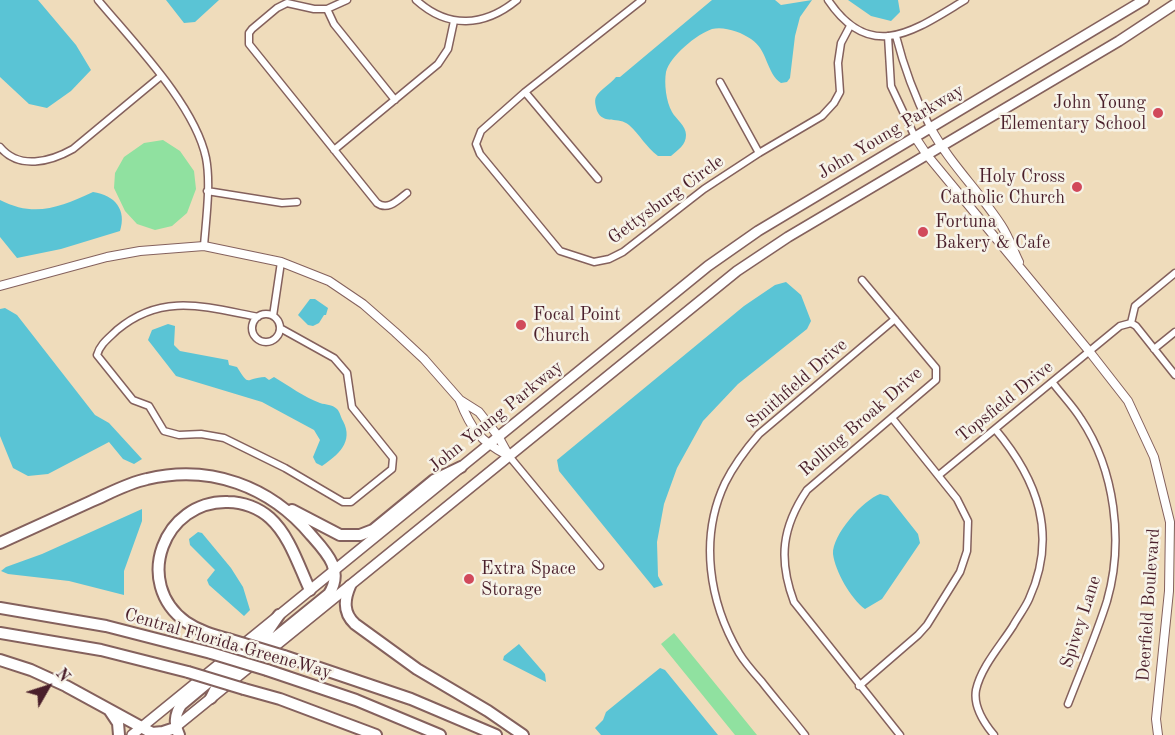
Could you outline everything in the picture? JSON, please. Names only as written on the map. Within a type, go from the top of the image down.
[{"type":"highway","name":"John Young Parkway","points":[[137,731],[708,266],[758,231],[1144,0]]},
{"type":"highway","name":"John Young Parkway","points":[[166,735],[177,731],[212,698],[737,271],[788,237],[1119,41],[1175,4]]},
{"type":"highway","points":[[0,543],[125,486],[161,476],[199,475],[230,480],[260,491],[340,535],[360,535],[373,530],[434,480],[461,467]]},
{"type":"highway","points":[[310,590],[282,532],[275,523],[260,510],[234,502],[210,503],[187,513],[170,530],[161,552],[158,567],[163,592],[176,614],[185,622],[206,633],[284,656],[411,699],[496,735]]},
{"type":"highway","points":[[212,698],[218,684],[328,594],[333,587],[335,569],[327,553],[304,526],[278,502]]},
{"type":"highway","points":[[350,586],[345,608],[349,619],[417,669],[488,711],[523,735]]},
{"type":"highway","name":"Central Florida GreeneWay","points":[[0,608],[106,626],[211,653],[356,700],[440,735]]},
{"type":"highway","points":[[0,660],[31,670],[108,708],[137,731],[153,733],[177,731],[177,710],[181,705],[266,634],[279,615]]},
{"type":"highway","points":[[0,633],[101,650],[188,672],[280,699],[376,735]]},
{"type":"highway","points":[[108,708],[118,723],[119,735]]},
{"type":"street","points":[[98,0],[187,111],[198,135],[206,159],[204,246]]},
{"type":"street","points":[[347,0],[327,9],[314,9],[293,4],[282,5],[252,29],[248,38],[251,48],[377,203],[382,206],[392,205],[407,193]]},
{"type":"street","points":[[416,0],[426,9],[454,21],[482,19],[499,13],[517,0]]},
{"type":"street","name":"Gettysburg Circle","points":[[642,0],[481,131],[476,144],[480,154],[560,251],[594,262],[609,259],[623,252],[685,203],[759,153],[822,116],[840,92],[838,63],[841,43],[850,26]]},
{"type":"street","points":[[828,0],[850,26],[866,33],[892,36],[914,30],[965,0]]},
{"type":"street","points":[[327,9],[333,24],[395,99]]},
{"type":"street","points":[[334,150],[438,64],[444,57],[451,40],[454,21]]},
{"type":"street","points":[[892,36],[914,95],[930,128]]},
{"type":"street","points":[[892,36],[889,72],[891,86],[915,136]]},
{"type":"street","points":[[889,72],[904,67]]},
{"type":"street","points":[[0,147],[16,158],[27,161],[42,162],[57,159],[73,149],[161,76]]},
{"type":"street","points":[[720,82],[759,153]]},
{"type":"street","points":[[525,93],[598,179]]},
{"type":"street","name":"Deerfield Boulevard","points":[[930,128],[940,146],[1000,223],[1022,269]]},
{"type":"street","name":"Deerfield Boulevard","points":[[915,136],[927,155],[1128,401],[1154,458],[1170,522],[1169,591],[1156,719],[1158,735]]},
{"type":"street","points":[[207,191],[282,203],[297,202]]},
{"type":"street","points":[[0,286],[107,257],[140,251],[204,246],[281,262],[329,281],[363,304],[424,359],[460,400],[479,412],[498,436],[509,456],[600,566]]},
{"type":"street","points":[[273,316],[281,262]]},
{"type":"street","points":[[1175,273],[1135,306],[1131,323],[1136,326],[1175,375]]},
{"type":"street","name":"Rolling Broak Drive","points":[[862,280],[936,368],[936,380],[807,490],[793,514],[784,541],[783,566],[786,583],[794,602],[900,735]]},
{"type":"street","points":[[258,317],[189,305],[164,307],[141,313],[128,321],[99,347],[97,355],[134,400],[149,406],[164,431],[179,435],[201,434],[224,438],[285,468],[343,502],[351,502],[392,469],[393,458],[352,407],[347,373],[334,358],[280,328]]},
{"type":"street","points":[[265,314],[273,316],[278,321],[280,328],[277,337],[269,342],[260,340],[254,334],[252,330],[258,317],[265,314]]},
{"type":"street","name":"Smithfield Drive","points":[[805,735],[741,656],[726,630],[717,603],[710,569],[710,542],[715,511],[725,483],[741,455],[759,434],[896,319]]},
{"type":"street","name":"Topsfield Drive","points":[[939,475],[1120,326],[1131,323]]},
{"type":"street","points":[[1154,349],[1175,332]]},
{"type":"street","name":"Spivey Lane","points":[[1053,383],[1082,420],[1096,448],[1112,500],[1115,526],[1115,551],[1107,599],[1068,704]]},
{"type":"street","points":[[460,400],[468,422],[488,445],[509,456]]},
{"type":"street","points":[[860,686],[927,625],[960,572],[969,538],[968,521],[957,499],[892,418]]},
{"type":"street","points":[[994,735],[982,720],[976,706],[976,690],[986,668],[1028,600],[1039,568],[1042,549],[1039,508],[1035,493],[1013,451],[995,429]]},
{"type":"green space","points":[[163,140],[180,151],[194,171],[196,189],[187,213],[172,226],[155,230],[137,224],[125,211],[114,188],[115,173],[124,157],[144,143]]},
{"type":"green space","points":[[674,633],[757,735],[735,735],[661,644]]},
{"type":"water","points":[[0,0],[38,0],[76,45],[91,70],[71,91],[47,108],[29,104],[0,77]]},
{"type":"water","points":[[166,0],[219,0],[195,22],[184,23]]},
{"type":"water","points":[[712,0],[775,0],[781,5],[812,0],[800,17],[795,36],[790,78],[787,82],[781,83],[776,79],[757,44],[747,36],[732,30],[712,29],[678,53],[666,72],[665,87],[670,108],[684,129],[686,139],[671,156],[658,156],[625,122],[603,118],[597,111],[595,99],[616,77],[620,77]]},
{"type":"water","points":[[848,0],[898,0],[900,12],[891,21],[871,16]]},
{"type":"water","points":[[93,192],[107,196],[117,205],[122,216],[120,231],[61,249],[17,258],[0,237],[0,200],[36,209],[58,206]]},
{"type":"water","points":[[786,282],[801,295],[811,321],[807,329],[738,384],[703,421],[677,468],[664,504],[657,542],[658,576],[663,585],[654,588],[559,471],[557,460],[744,306],[775,285]]},
{"type":"water","points":[[310,299],[315,299],[328,308],[326,315],[313,326],[308,325],[298,315]]},
{"type":"water","points":[[5,308],[17,315],[95,415],[109,423],[142,459],[134,464],[123,459],[109,442],[48,474],[28,476],[13,468],[0,436],[0,309]]},
{"type":"water","points":[[168,324],[175,326],[174,345],[180,351],[228,360],[229,365],[237,367],[246,380],[265,377],[269,380],[274,377],[308,398],[335,407],[346,429],[347,435],[343,447],[322,466],[316,463],[313,457],[320,440],[314,430],[262,402],[176,376],[148,340],[152,330]]},
{"type":"water","points":[[880,494],[888,496],[918,534],[920,543],[882,599],[865,609],[854,599],[844,584],[834,561],[834,546],[843,528],[857,511]]},
{"type":"water","points":[[142,509],[142,521],[124,571],[124,595],[69,581],[8,574],[1,571],[6,567],[42,554]]},
{"type":"water","points":[[198,532],[202,533],[231,568],[243,587],[250,610],[244,616],[209,585],[207,580],[215,570],[190,545],[189,539]]},
{"type":"water","points":[[519,644],[545,674],[546,682],[503,660],[504,656]]},
{"type":"water","points":[[660,668],[665,670],[718,735],[601,735],[595,728],[603,720],[606,712]]},
{"type":"place","name":"John Young Elementary School","points":[[1158,113]]},
{"type":"place","name":"Holy Cross Catholic Church","points":[[1077,187]]},
{"type":"place","name":"Fortuna Bakery & Cafe","points":[[923,232]]},
{"type":"place","name":"Focal Point Church","points":[[521,325]]},
{"type":"place","name":"Extra Space Storage","points":[[469,579]]}]
